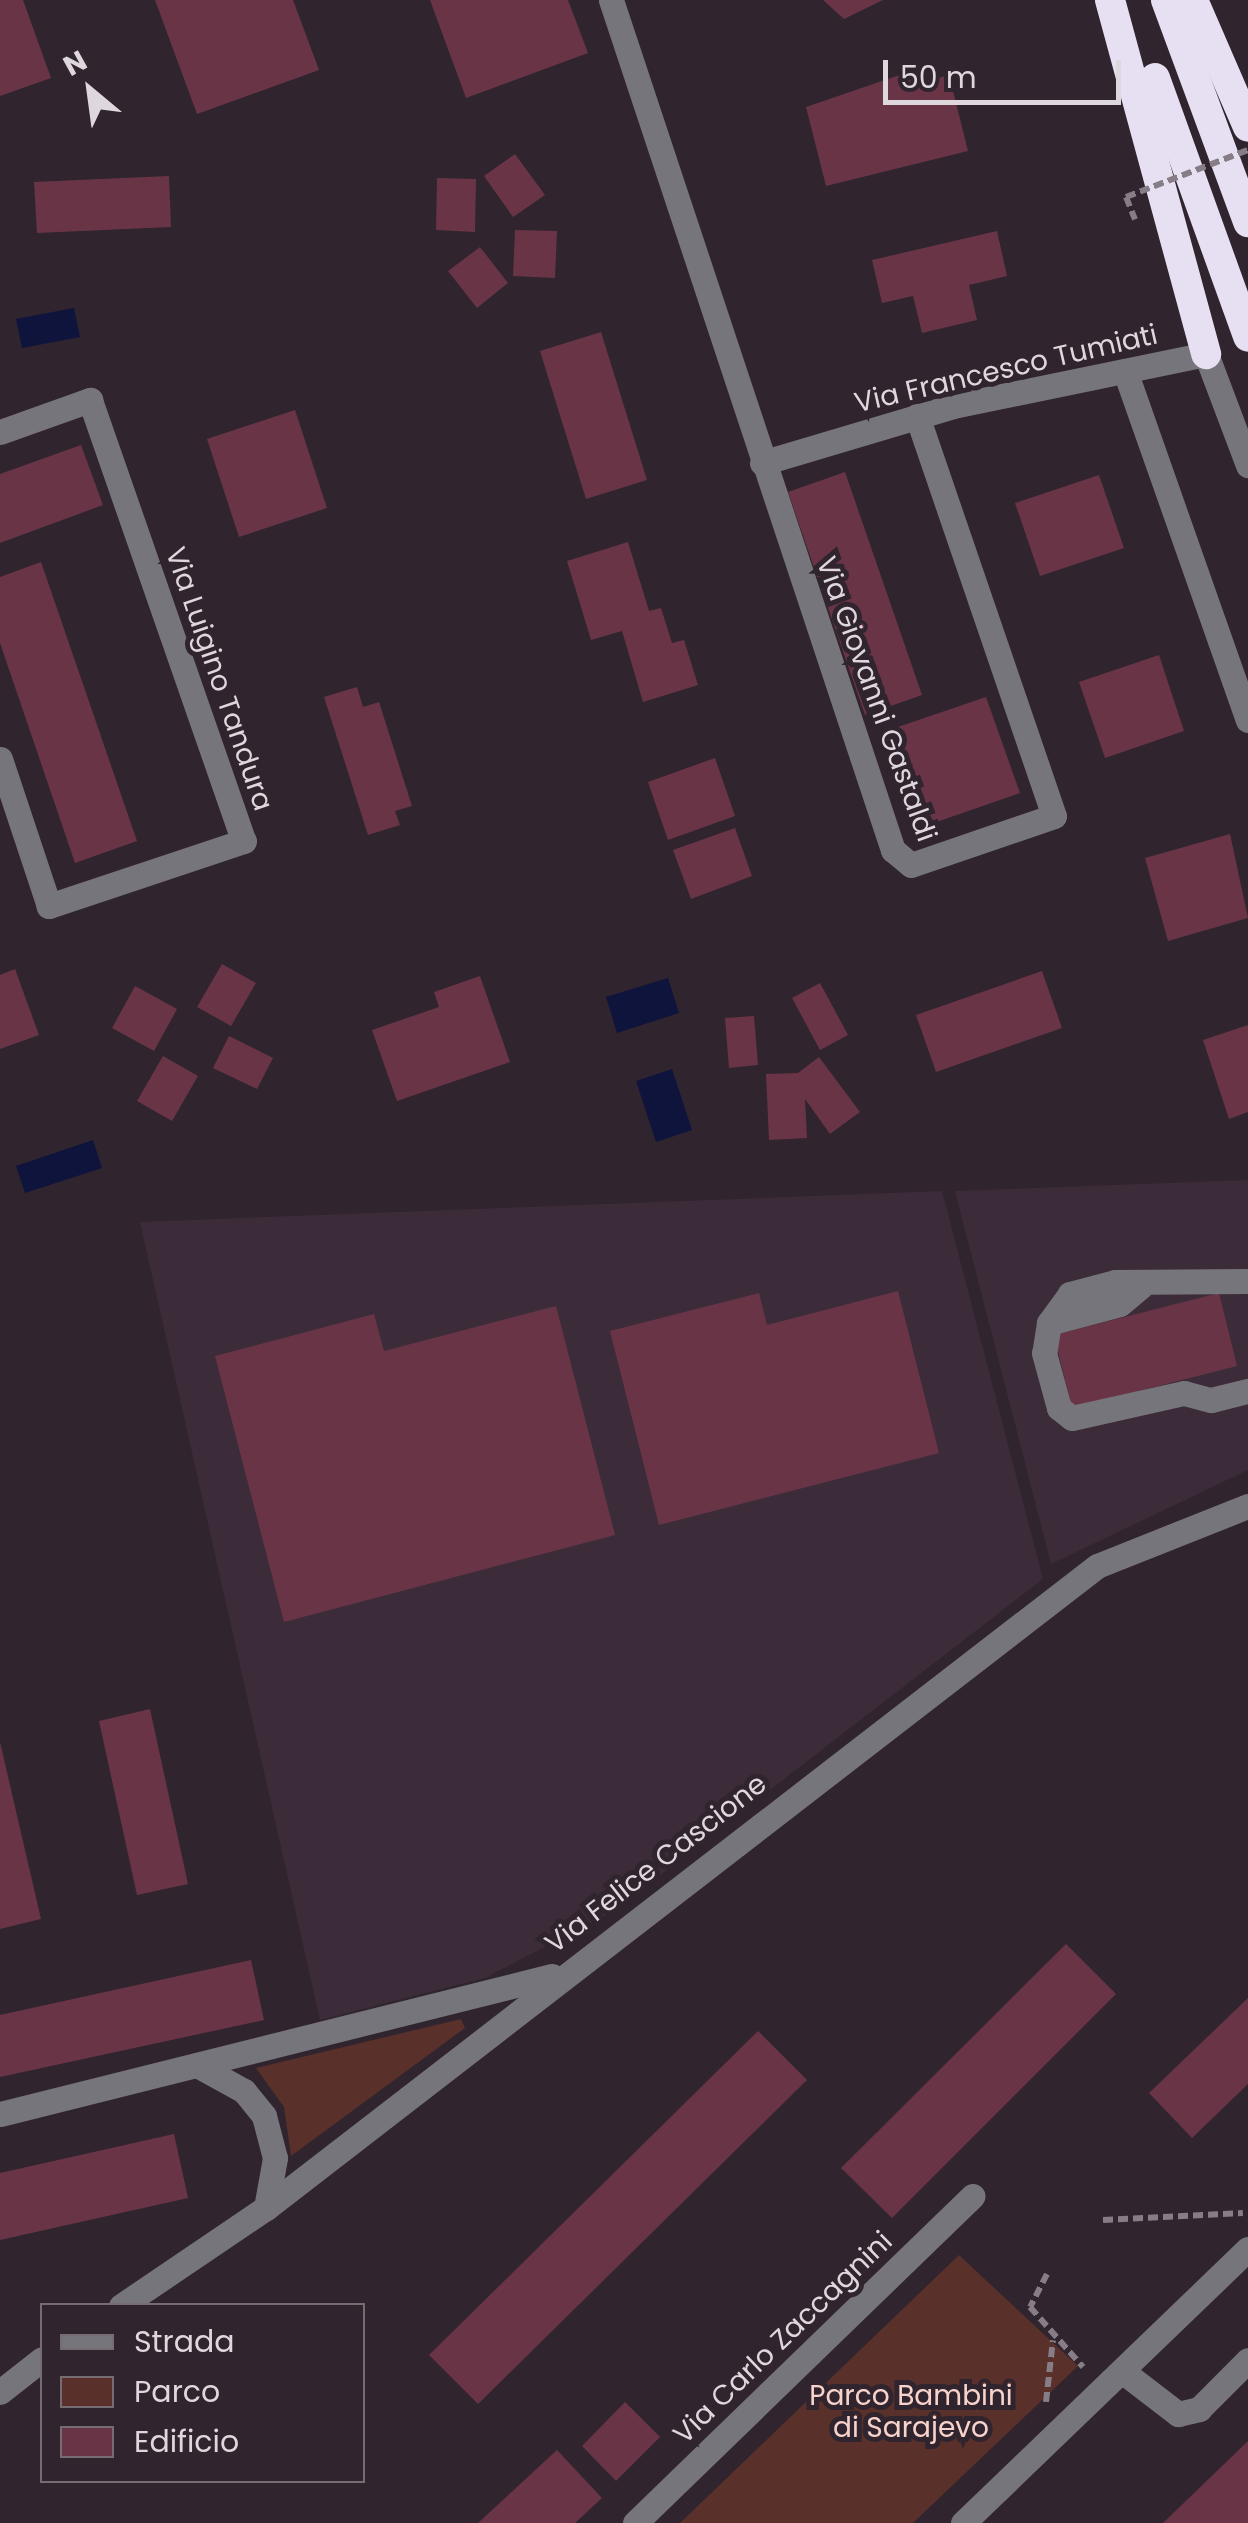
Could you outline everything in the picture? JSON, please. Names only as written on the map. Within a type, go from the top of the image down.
[{"type":"highway","points":[[1110,0],[1206,354]]},
{"type":"highway","points":[[1126,0],[1248,337]]},
{"type":"highway","points":[[1166,0],[1248,222]]},
{"type":"highway","points":[[1193,0],[1248,127]]},
{"type":"street","name":"Via Giovanni Gastaldi","points":[[611,0],[893,850],[917,864],[1054,816],[917,416]]},
{"type":"street","name":"Via Francesco Tumiati","points":[[762,464],[917,416],[1206,354]]},
{"type":"street","points":[[1206,354],[1248,465]]},
{"type":"street","points":[[1125,370],[1248,720]]},
{"type":"street","name":"Via Luigino Tandura","points":[[0,432],[90,400],[244,841],[49,906],[0,759]]},
{"type":"street","points":[[1248,1281],[1140,1286],[1115,1282],[1070,1294],[1049,1323],[1044,1352],[1059,1408],[1072,1418],[1184,1392],[1211,1400],[1248,1390]]},
{"type":"street","name":"Via Felice Cascione","points":[[125,2303],[266,2208],[566,1972],[1097,1566],[1248,1506]]},
{"type":"street","points":[[0,2114],[566,1972]]},
{"type":"street","points":[[197,2066],[244,2091],[264,2116],[274,2158],[266,2208]]},
{"type":"street","name":"Via Carlo Zaccagnini","points":[[635,2523],[972,2196]]},
{"type":"street","points":[[963,2523],[1248,2248]]},
{"type":"street","points":[[1122,2371],[1178,2414],[1199,2408],[1248,2360]]},
{"type":"street","points":[[0,2392],[40,2361]]},
{"type":"path","points":[[1126,197],[1248,150]]},
{"type":"path","points":[[1103,2220],[1243,2213]]},
{"type":"path","points":[[1047,2274],[1030,2307],[1083,2368]]},
{"type":"path","points":[[1046,2402],[1054,2338]]},
{"type":"shaded area","points":[[74,308],[80,337],[22,348],[16,319]]},
{"type":"shaded area","points":[[668,978],[679,1013],[617,1033],[606,997]]},
{"type":"shaded area","points":[[672,1069],[692,1130],[656,1142],[636,1081]]},
{"type":"shaded area","points":[[93,1140],[102,1168],[25,1193],[16,1166]]},
{"type":"shaded area","points":[[1248,1180],[1248,1470],[1051,1564],[955,1191]]},
{"type":"shaded area","points":[[942,1191],[1043,1579],[612,1912],[485,1978],[320,2020],[140,1222]]},
{"type":"green space","points":[[461,2019],[465,2028],[291,2156],[284,2107],[256,2068]]},
{"type":"green space","name":"Parco Bambini di Sarajevo","points":[[959,2255],[1078,2366],[913,2523],[680,2523]]},
{"type":"building","points":[[0,0],[23,0],[51,78],[0,96]]},
{"type":"building","points":[[155,0],[293,0],[319,70],[197,114]]},
{"type":"building","points":[[430,0],[568,0],[588,53],[466,98]]},
{"type":"building","points":[[823,0],[883,0],[844,19]]},
{"type":"building","points":[[920,68],[923,82],[949,75],[968,151],[826,186],[806,107]]},
{"type":"building","points":[[515,154],[545,195],[513,217],[484,176]]},
{"type":"building","points":[[169,176],[171,227],[37,233],[34,182]]},
{"type":"building","points":[[437,178],[476,179],[475,232],[436,230]]},
{"type":"building","points":[[515,230],[557,231],[555,278],[513,276]]},
{"type":"building","points":[[997,231],[1007,276],[969,285],[977,320],[922,333],[913,296],[882,303],[872,260]]},
{"type":"building","points":[[480,247],[508,283],[477,308],[448,271]]},
{"type":"building","points":[[601,332],[647,480],[586,499],[540,351]]},
{"type":"building","points":[[295,410],[327,508],[239,537],[207,439]]},
{"type":"building","points":[[81,445],[103,505],[0,543],[0,474]]},
{"type":"building","points":[[845,472],[922,695],[865,715],[788,492]]},
{"type":"building","points":[[1099,475],[1124,548],[1040,576],[1015,503]]},
{"type":"building","points":[[628,542],[649,611],[661,608],[672,643],[684,640],[698,685],[643,702],[622,631],[591,640],[567,561]]},
{"type":"building","points":[[41,562],[137,841],[75,863],[0,643],[0,577]]},
{"type":"building","points":[[1159,655],[1184,731],[1105,758],[1079,682]]},
{"type":"building","points":[[357,687],[363,707],[379,702],[412,806],[395,811],[400,825],[368,835],[324,697]]},
{"type":"building","points":[[986,697],[1020,793],[925,826],[892,729]]},
{"type":"building","points":[[715,758],[735,816],[668,840],[648,782]]},
{"type":"building","points":[[735,828],[752,876],[691,899],[673,850]]},
{"type":"building","points":[[1230,834],[1248,918],[1168,941],[1145,858]]},
{"type":"building","points":[[222,964],[256,983],[231,1026],[197,1007]]},
{"type":"building","points":[[15,969],[39,1035],[0,1049],[0,975]]},
{"type":"building","points":[[1042,971],[1062,1028],[936,1072],[916,1015]]},
{"type":"building","points":[[480,976],[510,1062],[397,1101],[372,1030],[439,1007],[434,992]]},
{"type":"building","points":[[820,983],[848,1035],[820,1050],[792,998]]},
{"type":"building","points":[[135,986],[177,1009],[154,1051],[112,1028]]},
{"type":"building","points":[[754,1016],[758,1065],[729,1068],[725,1018]]},
{"type":"building","points":[[1248,1025],[1248,1112],[1229,1119],[1203,1040]]},
{"type":"building","points":[[229,1036],[273,1058],[257,1089],[213,1068]]},
{"type":"building","points":[[163,1056],[198,1076],[172,1121],[137,1101]]},
{"type":"building","points":[[819,1057],[860,1112],[830,1134],[805,1099],[807,1138],[769,1140],[766,1074],[798,1073]]},
{"type":"building","points":[[898,1291],[939,1453],[659,1525],[610,1331],[759,1293],[767,1325]]},
{"type":"building","points":[[1219,1293],[1237,1366],[1072,1408],[1054,1335]]},
{"type":"building","points":[[556,1306],[615,1535],[284,1622],[215,1356],[374,1314],[384,1351]]},
{"type":"building","points":[[150,1709],[188,1884],[137,1895],[99,1721]]},
{"type":"building","points":[[0,1742],[41,1919],[0,1929]]},
{"type":"building","points":[[1066,1944],[1116,1994],[892,2218],[841,2168]]},
{"type":"building","points":[[251,1960],[264,2020],[0,2077],[0,2015]]},
{"type":"building","points":[[1248,1998],[1248,2084],[1192,2138],[1149,2093]]},
{"type":"building","points":[[758,2031],[807,2080],[478,2404],[429,2355]]},
{"type":"building","points":[[174,2134],[188,2198],[0,2240],[0,2173]]},
{"type":"building","points":[[625,2402],[660,2437],[616,2481],[582,2446]]},
{"type":"building","points":[[1248,2441],[1248,2523],[1163,2523]]},
{"type":"building","points":[[557,2450],[602,2498],[575,2523],[478,2523]]}]
